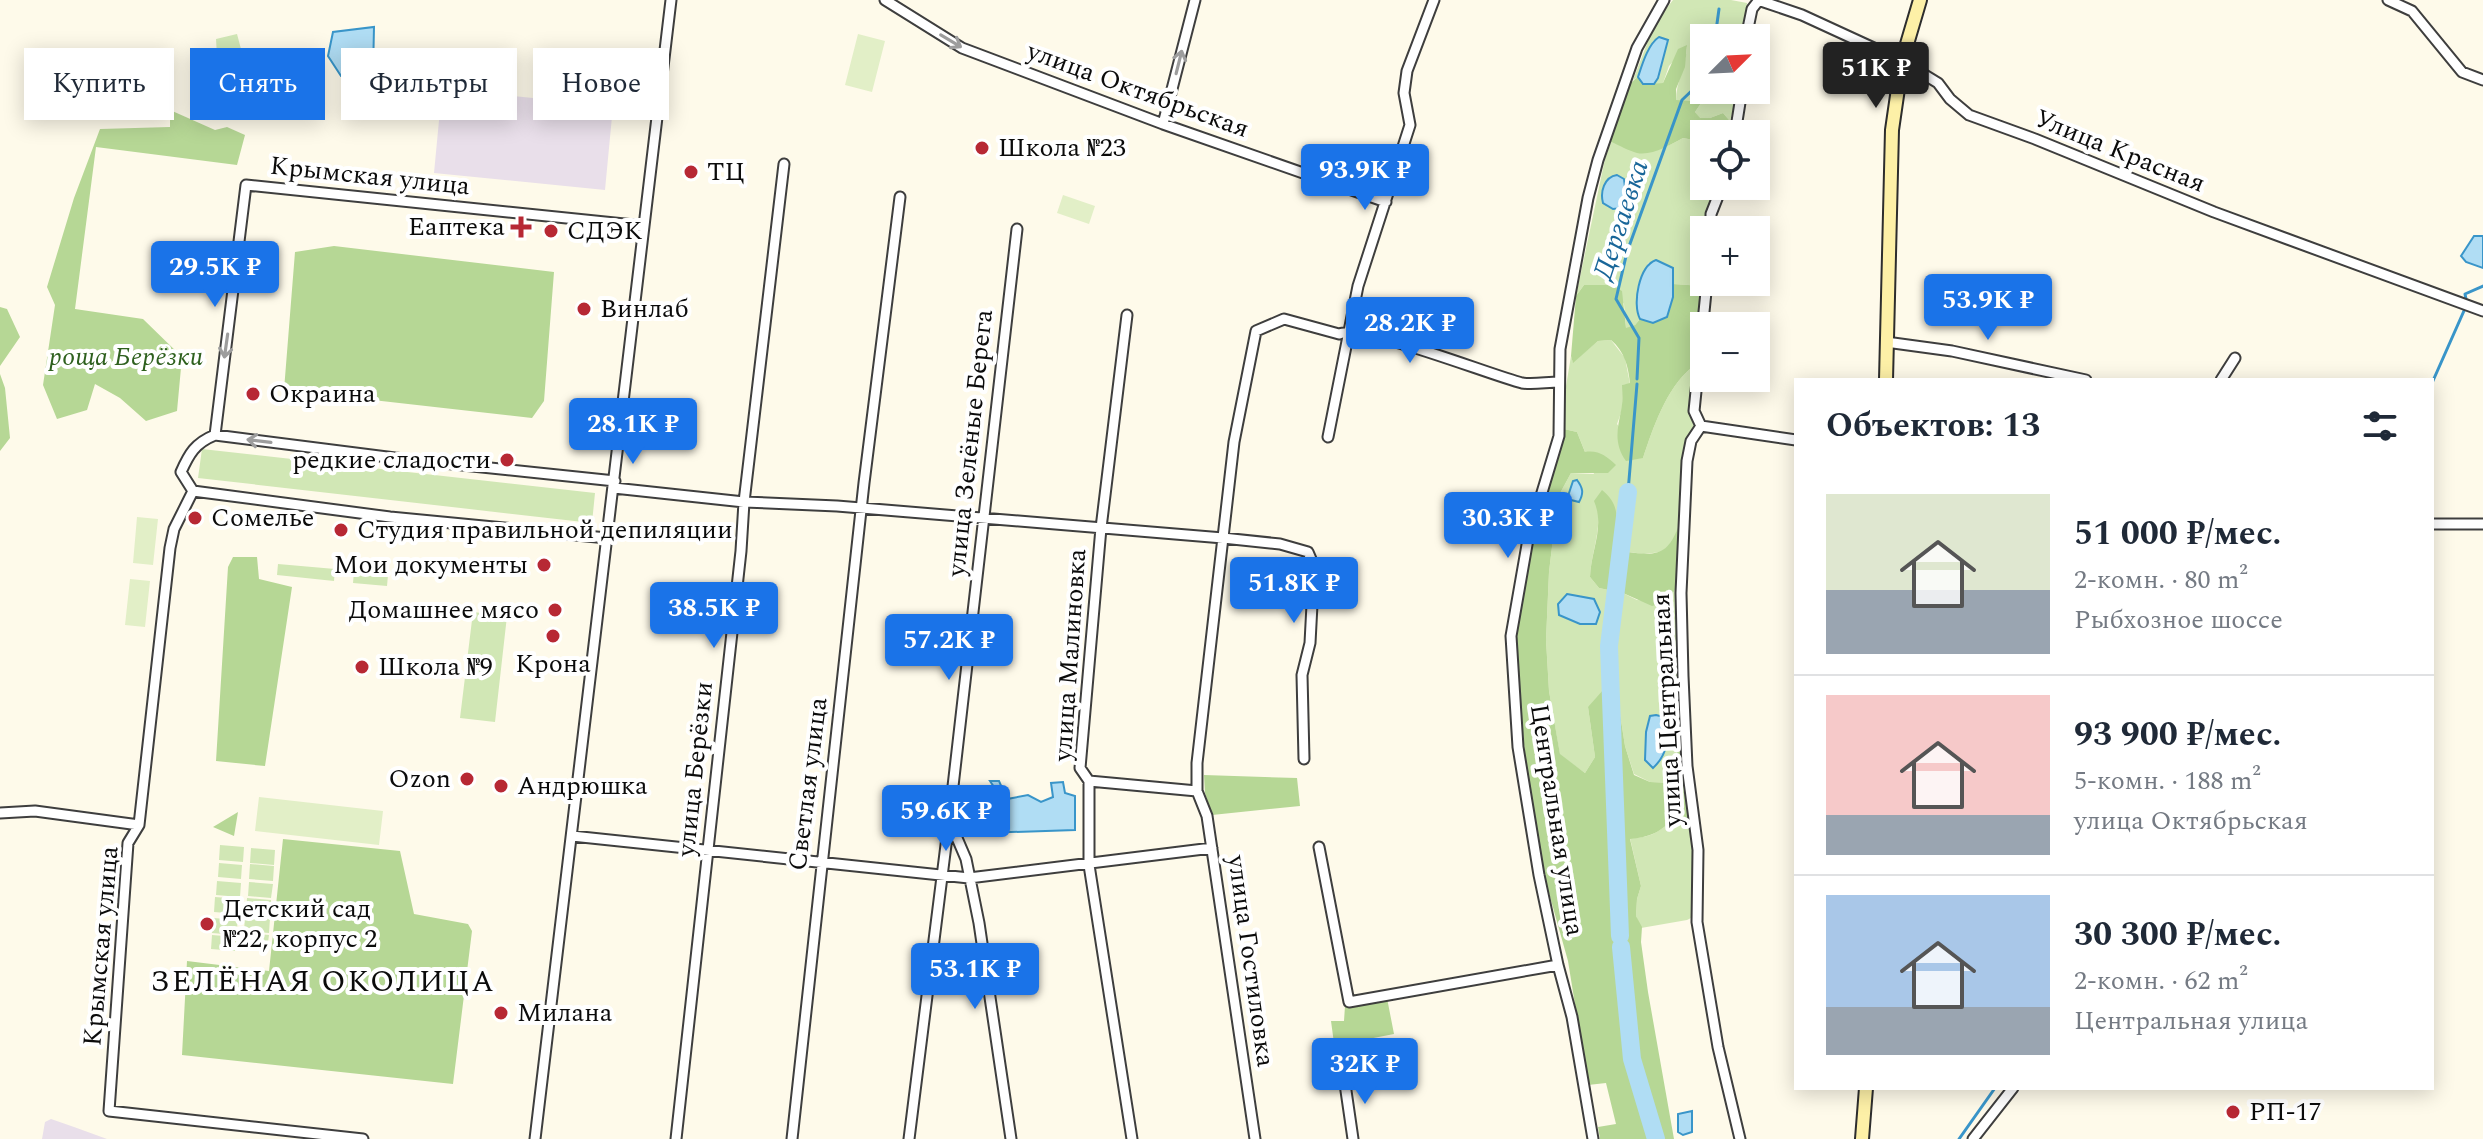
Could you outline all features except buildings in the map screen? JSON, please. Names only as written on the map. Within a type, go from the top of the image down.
[{"type":"main road","points":[[1886,378],[1892,130],[1902,61],[1920,0]]},
{"type":"main road","points":[[1862,1139],[1866,1090]]},
{"type":"street","points":[[535,1139],[671,0]]},
{"type":"street","name":"улица Октябрьская","points":[[885,0],[962,48],[1163,124],[1386,202]]},
{"type":"street","points":[[1163,124],[1195,0]]},
{"type":"street","points":[[1328,437],[1358,286],[1410,125],[1404,93],[1407,71],[1434,0]]},
{"type":"street","name":"Центральная улица","points":[[1593,1139],[1518,747],[1511,636],[1528,539],[1559,436],[1560,349],[1588,198],[1637,48],[1664,0]]},
{"type":"street","points":[[1749,24],[1752,9],[1758,0]]},
{"type":"street","name":"Улица Красная","points":[[1758,0],[1802,15],[1902,61],[1938,83],[1950,99],[1969,115],[2214,212],[2483,311]]},
{"type":"street","points":[[2388,0],[2412,11],[2462,72],[2483,80]]},
{"type":"street","name":"улица Берёзки","points":[[676,1139],[744,502],[784,164]]},
{"type":"street","name":"Крымская улица","points":[[215,435],[246,185],[644,226]]},
{"type":"street","name":"Светлая улица","points":[[792,1139],[821,861],[900,197]]},
{"type":"street","name":"улица Зелёные Берега","points":[[909,1139],[1017,229]]},
{"type":"street","name":"улица Центральная","points":[[1706,296],[1694,411],[1701,426],[1691,441],[1687,461],[1681,593],[1687,766],[1698,850],[1697,922],[1718,1047],[1740,1139]]},
{"type":"street","name":"улица Малиновка","points":[[1127,315],[1101,528],[1080,768],[1089,781],[1089,865],[1132,1139]]},
{"type":"street","name":"улица Гостиловка","points":[[1255,1139],[1207,816],[1197,791],[1197,763],[1234,442],[1256,331],[1284,319],[1339,334],[1347,331]]},
{"type":"street","points":[[1347,331],[1441,356],[1525,384],[1559,382]]},
{"type":"street","points":[[1886,342],[1952,351],[2071,378]]},
{"type":"street","points":[[2222,378],[2235,358]]},
{"type":"street","points":[[1701,426],[1794,440]]},
{"type":"street","points":[[607,538],[390,517],[193,491],[181,472],[191,451],[204,439],[215,435],[744,502],[1223,538],[1300,549],[1308,552],[1313,561],[1310,643],[1302,675],[1304,759]]},
{"type":"street","name":"Крымская улица","points":[[193,491],[174,529],[170,548],[139,825],[128,843],[109,1111],[363,1139]]},
{"type":"street","points":[[2434,524],[2483,524]]},
{"type":"street","points":[[1089,781],[1197,791]]},
{"type":"street","points":[[0,813],[35,811],[139,825]]},
{"type":"street","points":[[949,821],[966,859],[979,923],[1011,1139]]},
{"type":"street","points":[[572,836],[969,878],[1212,848]]},
{"type":"street","points":[[1319,847],[1349,1002],[1558,965]]},
{"type":"street","points":[[1344,1077],[1353,1139]]},
{"type":"street","points":[[1973,1139],[2011,1090]]},
{"type":"shaded area","points":[[517,96],[533,98],[533,120],[612,120],[605,190],[434,173],[439,120],[517,120]]},
{"type":"shaded area","points":[[51,1119],[107,1139],[42,1139],[45,1122]]},
{"type":"green space","points":[[1673,0],[1747,3],[1745,24],[1690,24],[1690,101],[1676,101],[1687,46],[1669,66],[1663,83],[1654,84],[1659,78],[1668,40],[1659,38],[1653,41],[1638,77],[1633,80],[1655,23]]},
{"type":"green space","points":[[237,34],[241,48],[217,48],[216,39]]},
{"type":"green space","points":[[858,34],[885,41],[872,92],[845,85]]},
{"type":"green space","points":[[1687,45],[1676,100],[1700,104],[1695,112],[1700,118],[1723,113],[1729,120],[1690,120],[1690,139],[1683,138],[1649,153],[1634,152],[1611,142],[1620,106],[1632,82],[1638,77],[1643,84],[1663,83],[1678,49]]},
{"type":"green space","points":[[1700,104],[1734,104],[1730,120],[1723,113],[1699,118],[1695,112]]},
{"type":"green space","name":"роща Берёзки","points":[[174,112],[215,130],[227,127],[245,135],[237,165],[96,147],[75,309],[143,319],[182,357],[177,411],[146,421],[120,398],[95,384],[87,410],[57,419],[43,385],[55,305],[47,287],[74,198],[100,129],[170,127]]},
{"type":"green space","points":[[1683,138],[1690,139],[1690,200],[1711,200],[1708,216],[1690,216],[1690,285],[1673,284],[1673,268],[1656,260],[1648,263],[1636,304],[1640,319],[1626,329],[1624,304],[1611,285],[1584,285],[1576,296],[1611,142],[1647,150],[1664,147]]},
{"type":"green space","points":[[1063,195],[1095,206],[1089,224],[1057,213]]},
{"type":"green space","points":[[334,246],[554,272],[544,401],[532,418],[284,390],[295,252]]},
{"type":"green space","points":[[1673,284],[1690,285],[1690,296],[1702,296],[1699,312],[1690,312],[1690,369],[1667,398],[1643,458],[1626,461],[1620,449],[1618,424],[1622,385],[1630,383],[1627,365],[1620,349],[1611,340],[1598,341],[1573,363],[1576,296],[1584,285],[1611,285],[1622,291],[1626,328],[1640,319],[1648,322],[1670,310]]},
{"type":"green space","name":"роща Берёзки","points":[[0,307],[7,309],[20,337],[0,366]]},
{"type":"green space","points":[[1611,340],[1625,358],[1630,384],[1622,385],[1622,410],[1617,424],[1643,458],[1667,398],[1690,369],[1694,430],[1685,446],[1683,494],[1673,543],[1661,552],[1628,552],[1616,536],[1617,518],[1598,512],[1590,577],[1599,588],[1623,593],[1637,600],[1668,602],[1676,588],[1681,739],[1673,763],[1673,783],[1650,782],[1634,774],[1625,746],[1618,701],[1588,707],[1595,757],[1585,773],[1560,755],[1549,691],[1546,640],[1549,572],[1558,497],[1571,473],[1594,474],[1577,432],[1564,429],[1566,386],[1571,356],[1573,362],[1598,341]]},
{"type":"green space","name":"роща Берёзки","points":[[0,374],[5,388],[10,438],[0,451]]},
{"type":"green space","points":[[1564,429],[1577,432],[1585,452],[1602,454],[1616,465],[1608,473],[1571,473],[1558,497],[1549,572],[1546,640],[1549,691],[1560,754],[1585,773],[1595,757],[1588,707],[1604,689],[1618,701],[1625,746],[1634,775],[1650,782],[1673,783],[1673,763],[1683,739],[1691,820],[1672,820],[1652,834],[1630,839],[1641,886],[1636,916],[1642,927],[1648,992],[1674,1139],[1600,1139],[1598,1127],[1616,1124],[1606,1083],[1588,1085],[1568,961],[1540,861],[1529,799],[1514,633],[1521,577]]},
{"type":"green space","points":[[202,449],[595,493],[592,523],[198,478]]},
{"type":"green space","points":[[1602,490],[1614,505],[1616,536],[1628,552],[1660,552],[1670,543],[1678,527],[1682,530],[1676,588],[1668,602],[1652,606],[1623,593],[1599,588],[1590,577],[1598,529],[1594,501]]},
{"type":"green space","points":[[137,517],[158,519],[153,565],[133,563]]},
{"type":"green space","points":[[233,557],[257,557],[259,579],[292,587],[265,766],[216,761],[228,567]]},
{"type":"green space","points":[[278,564],[335,569],[334,581],[277,575]]},
{"type":"green space","points":[[354,572],[388,575],[387,586],[353,583]]},
{"type":"green space","points":[[130,579],[150,581],[145,627],[125,625]]},
{"type":"green space","points":[[473,612],[507,616],[495,722],[460,718]]},
{"type":"green space","points":[[1204,775],[1297,778],[1300,806],[1212,815],[1205,793]]},
{"type":"green space","points":[[259,797],[383,811],[379,845],[255,831]]},
{"type":"green space","points":[[238,812],[234,836],[213,827]]},
{"type":"green space","points":[[1672,820],[1691,820],[1695,916],[1641,928],[1636,916],[1641,886],[1630,838],[1653,834]]},
{"type":"green space","points":[[283,839],[400,851],[414,914],[468,924],[472,931],[453,1084],[182,1055],[187,961],[269,971]]},
{"type":"green space","points":[[220,845],[244,847],[243,862],[219,860]]},
{"type":"green space","points":[[251,848],[275,850],[274,865],[250,863]]},
{"type":"green space","points":[[219,863],[242,865],[241,879],[218,877]]},
{"type":"green space","points":[[250,864],[274,866],[273,881],[249,879]]},
{"type":"green space","points":[[217,881],[241,883],[240,897],[216,895]]},
{"type":"green space","points":[[249,882],[273,884],[271,898],[248,896]]},
{"type":"green space","points":[[215,897],[240,899],[238,914],[214,912]]},
{"type":"green space","points":[[247,898],[271,900],[270,915],[246,913]]},
{"type":"green space","points":[[245,917],[270,918],[269,933],[244,931]]},
{"type":"green space","points":[[213,918],[238,920],[236,935],[212,933]]},
{"type":"green space","points":[[244,933],[269,935],[267,950],[243,948]]},
{"type":"green space","points":[[212,935],[236,937],[235,951],[211,949]]},
{"type":"green space","points":[[1387,998],[1394,1034],[1358,1041],[1336,1058],[1331,1021],[1344,1021],[1345,1006]]},
{"type":"water","points":[[374,27],[374,48],[341,48],[341,76],[328,56],[333,32]]},
{"type":"water","points":[[1659,37],[1668,40],[1658,78],[1654,84],[1643,84],[1638,77],[1641,67]]},
{"type":"water","points":[[1617,175],[1624,179],[1626,196],[1622,208],[1613,209],[1603,203],[1602,194],[1606,182]]},
{"type":"water","points":[[2474,236],[2483,236],[2483,268],[2466,262],[2461,256]]},
{"type":"water","points":[[1656,260],[1673,268],[1673,297],[1667,317],[1653,323],[1640,319],[1637,295],[1641,277]]},
{"type":"water","points":[[1577,480],[1582,491],[1579,502],[1567,499],[1573,481]]},
{"type":"water","points":[[1567,594],[1594,599],[1600,612],[1596,624],[1580,624],[1559,615],[1558,604]]},
{"type":"water","points":[[1650,716],[1664,717],[1666,745],[1653,768],[1645,760],[1646,732]]},
{"type":"water","points":[[990,781],[999,781],[1007,799],[1028,795],[1041,802],[1053,797],[1051,783],[1063,782],[1065,793],[1075,796],[1075,830],[982,833],[975,821],[980,803],[1000,804],[1002,799]]},
{"type":"water","points":[[1692,1111],[1692,1132],[1683,1135],[1678,1132],[1678,1114]]},
{"type":"waterway","name":"Дергаевка","points":[[1717,24],[1719,9]]},
{"type":"waterway","name":"Дергаевка","points":[[1637,379],[1639,338],[1616,299],[1627,252],[1682,100],[1690,92]]},
{"type":"waterway","points":[[2434,378],[2467,304],[2465,294],[2483,286]]},
{"type":"waterway","name":"Дергаевка","points":[[1628,492],[1637,384]]},
{"type":"waterway","points":[[1620,936],[1609,646],[1628,492]]},
{"type":"waterway","points":[[1621,947],[1632,1059],[1656,1139]]},
{"type":"waterway","points":[[1959,1139],[1994,1090]]},
{"type":"place","name":"Школа №23","points":[[982,148]]},
{"type":"place","name":"ТЦ","points":[[691,172]]},
{"type":"place","name":"Еаптека","points":[[521,227]]},
{"type":"place","name":"СДЭК","points":[[551,231]]},
{"type":"place","name":"Винлаб","points":[[584,309]]},
{"type":"place","name":"Окраина","points":[[253,394]]},
{"type":"place","name":"редкие сладости","points":[[507,460]]},
{"type":"place","name":"Сомелье","points":[[195,518]]},
{"type":"place","name":"Студия правильной депиляции","points":[[341,530]]},
{"type":"place","name":"Мои документы","points":[[544,565]]},
{"type":"place","name":"Домашнее мясо","points":[[555,610]]},
{"type":"place","name":"Крона","points":[[553,636]]},
{"type":"place","name":"Школа №9","points":[[362,667]]},
{"type":"place","name":"Ozon","points":[[467,779]]},
{"type":"place","name":"Андрюшка","points":[[501,786]]},
{"type":"place","name":"Детский сад №22, корпус 2","points":[[207,924]]},
{"type":"place","name":"Милана","points":[[501,1013]]},
{"type":"place","name":"РП-17","points":[[2233,1112]]},
{"type":"district","name":"ЗЕЛЁНАЯ ОКОЛИЦА","points":[[323,982]]}]
